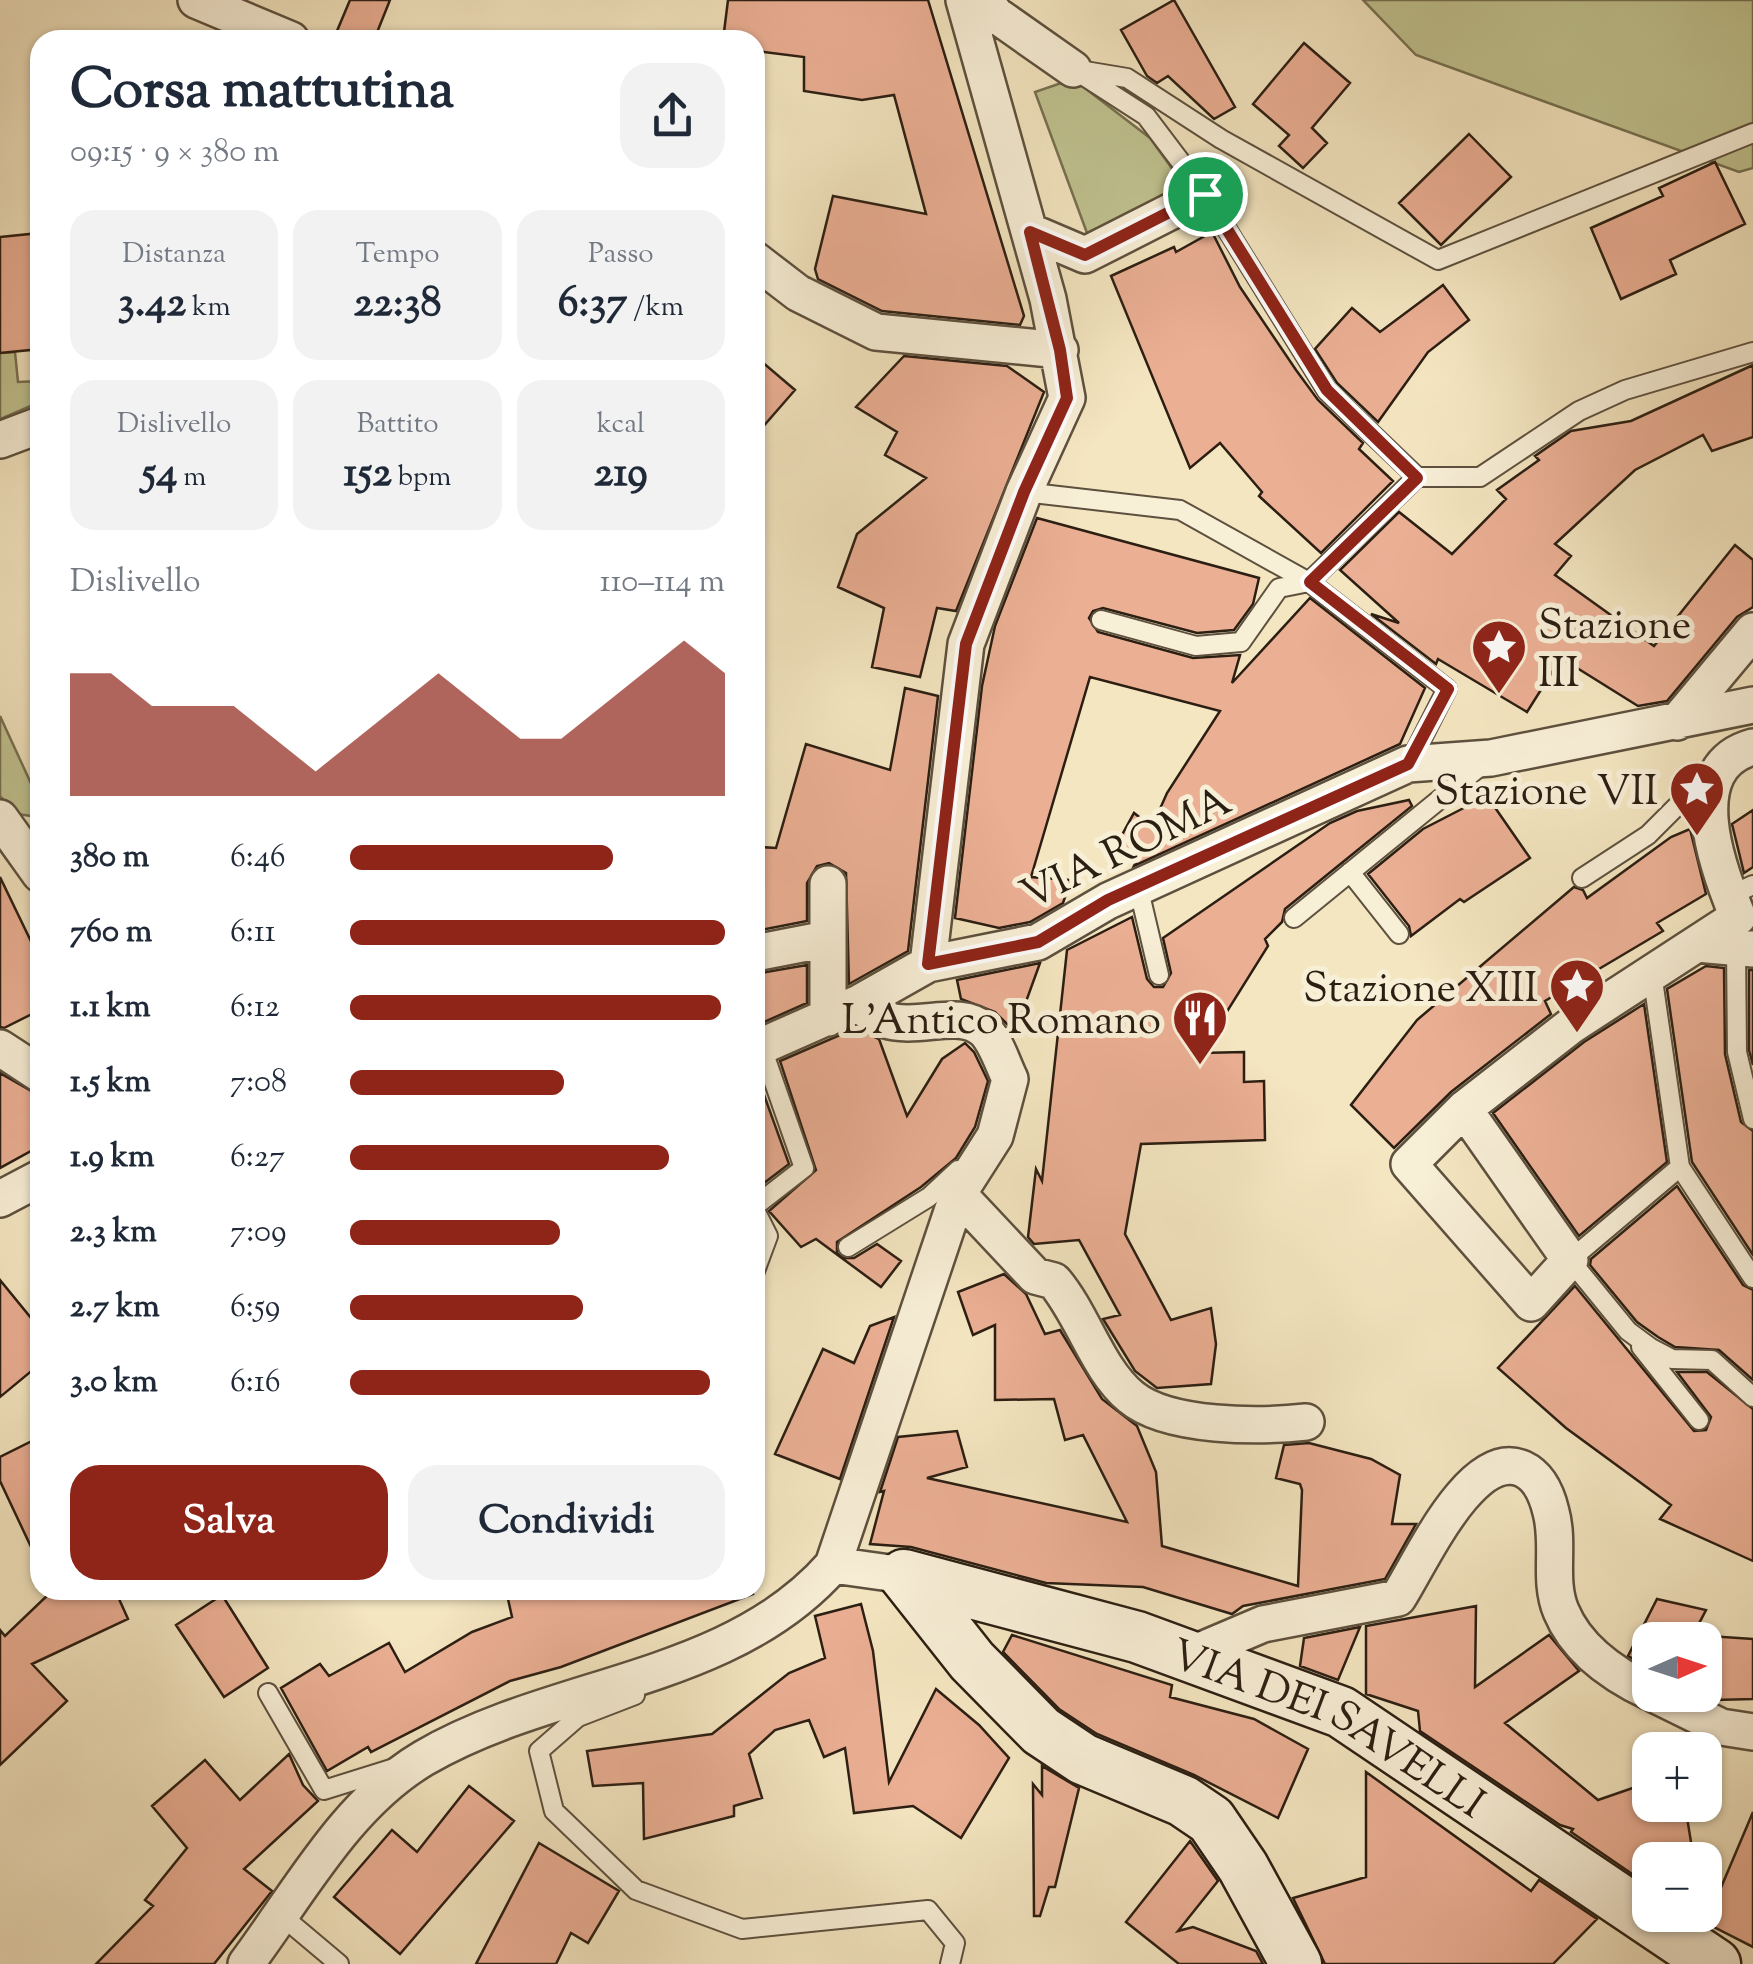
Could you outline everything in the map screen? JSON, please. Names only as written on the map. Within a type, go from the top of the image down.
[{"type":"street","points":[[928,964],[966,644],[1024,492],[1067,398],[1060,350],[1030,232],[964,0]]},
{"type":"street","points":[[984,0],[996,15],[1073,69]]},
{"type":"street","points":[[214,4],[269,30]]},
{"type":"street","points":[[1030,232],[1085,255],[1205,194]]},
{"type":"street","points":[[765,268],[798,294],[876,332],[1060,350]]},
{"type":"street","points":[[0,440],[30,428]]},
{"type":"street","points":[[1677,722],[1753,631]]},
{"type":"street","name":"VIA ROMA","points":[[765,1046],[843,1011],[928,964],[1038,942],[1138,886],[1408,764],[1491,758],[1753,705]]},
{"type":"street","points":[[1464,1109],[1570,1260],[1530,1303],[1410,1164],[1464,1109],[1572,1025],[1738,918],[1741,891],[1708,826],[1718,768],[1735,753],[1753,746]]},
{"type":"street","points":[[246,1964],[345,1826],[420,1760],[471,1733],[733,1641],[806,1596],[833,1565],[958,1194],[995,1136],[1010,1079],[986,1031],[967,1021],[896,1026],[843,1011],[828,940],[828,884]]},
{"type":"street","points":[[765,951],[828,940]]},
{"type":"street","points":[[1697,944],[1745,948]]},
{"type":"street","points":[[0,1048],[30,1068]]},
{"type":"street","points":[[0,1199],[30,1183]]},
{"type":"street","points":[[958,1194],[1035,1276],[1054,1281],[1130,1396],[1166,1412],[1218,1423],[1306,1422]]},
{"type":"street","points":[[1190,1655],[1263,1624],[1398,1598],[1458,1500],[1499,1466],[1516,1466],[1542,1485],[1552,1514],[1557,1555],[1554,1588],[1561,1613],[1582,1646],[1632,1681]]},
{"type":"street","name":"VIA DEI SAVELLI","points":[[833,1565],[904,1575],[1017,1602],[1190,1655],[1341,1712],[1716,1964]]},
{"type":"street","points":[[904,1575],[972,1660],[1041,1731],[1084,1759],[1168,1793],[1211,1820],[1243,1867],[1296,1964]]},
{"type":"street","points":[[1690,1712],[1721,1727],[1753,1732]]},
{"type":"lane","points":[[1073,69],[1127,78],[1222,139],[1438,260],[1753,133]]},
{"type":"lane","points":[[1073,69],[1146,116],[1205,194],[1327,390],[1417,478]]},
{"type":"lane","points":[[1101,620],[1196,646],[1241,642],[1279,588],[1310,582],[1417,478],[1480,476],[1579,412],[1625,390],[1753,352]]},
{"type":"lane","points":[[1024,492],[1180,510],[1310,582],[1448,689],[1408,764]]},
{"type":"lane","points":[[1294,918],[1491,758]]},
{"type":"lane","points":[[1582,878],[1648,834],[1680,803],[1713,790]]},
{"type":"lane","points":[[1350,872],[1400,934]]},
{"type":"lane","points":[[1138,886],[1160,974]]},
{"type":"lane","points":[[1745,948],[1737,1052],[1753,1120]]},
{"type":"lane","points":[[1652,974],[1680,1167],[1753,1278]]},
{"type":"lane","points":[[765,1065],[804,1168],[765,1200]]},
{"type":"lane","points":[[848,1247],[929,1198],[995,1136]]},
{"type":"lane","points":[[1680,1167],[1570,1260],[1699,1420]]},
{"type":"lane","points":[[1628,1331],[1672,1359],[1712,1360],[1753,1396]]},
{"type":"lane","points":[[833,1565],[824,1590],[768,1640],[578,1717],[538,1750],[554,1811],[636,1890],[742,1929],[928,1910],[955,1943],[950,1964]]},
{"type":"lane","points":[[268,1694],[324,1790],[420,1760]]},
{"type":"lane","points":[[282,1916],[339,1964]]},
{"type":"green space","points":[[1363,0],[1753,0],[1753,168],[1739,172],[1416,55]]},
{"type":"green space","points":[[1073,79],[1150,138],[1186,188],[1087,233],[1035,92]]},
{"type":"green space","points":[[15,352],[18,382],[30,381],[30,406],[0,419],[0,353]]},
{"type":"green space","points":[[0,716],[30,781],[30,816],[17,814],[0,796]]},
{"type":"building","points":[[350,0],[390,0],[378,30],[337,30]]},
{"type":"building","points":[[728,0],[928,0],[1024,316],[1020,325],[882,311],[818,279],[815,269],[833,196],[926,214],[894,95],[862,100],[804,91],[804,57],[765,52],[765,30],[724,30]]},
{"type":"building","points":[[1174,0],[1235,107],[1214,119],[1168,76],[1157,83],[1147,76],[1121,30]]},
{"type":"building","points":[[1304,43],[1350,83],[1312,128],[1327,143],[1303,168],[1279,146],[1289,135],[1253,104]]},
{"type":"building","points":[[1469,134],[1511,177],[1441,245],[1399,203]]},
{"type":"building","points":[[1715,162],[1745,224],[1670,260],[1676,274],[1621,299],[1591,228],[1663,196],[1659,188]]},
{"type":"building","points":[[1212,232],[1240,287],[1296,370],[1318,400],[1363,443],[1359,449],[1393,481],[1321,553],[1259,496],[1262,492],[1220,443],[1190,468],[1111,276],[1174,247],[1176,252]]},
{"type":"building","points":[[30,234],[30,350],[0,353],[0,237]]},
{"type":"building","points":[[1443,285],[1469,320],[1428,352],[1378,422],[1337,383],[1315,349],[1352,308],[1380,332]]},
{"type":"building","points":[[904,356],[1007,366],[1044,392],[956,611],[937,608],[920,677],[872,667],[884,608],[838,587],[857,534],[926,478],[885,455],[897,432],[856,407]]},
{"type":"building","points":[[765,364],[795,390],[765,424]]},
{"type":"building","points":[[1753,365],[1753,437],[1712,451],[1703,435],[1635,470],[1555,544],[1571,556],[1555,575],[1654,646],[1735,545],[1753,560],[1753,607],[1737,617],[1667,701],[1638,706],[1561,658],[1527,712],[1438,659],[1436,664],[1371,614],[1399,623],[1340,570],[1399,512],[1452,554],[1506,499],[1497,490],[1571,431],[1631,421]]},
{"type":"building","points":[[1037,518],[1259,578],[1253,604],[1234,630],[1197,633],[1103,608],[1093,611],[1089,618],[1098,632],[1193,658],[1240,655],[1232,683],[1310,598],[1425,688],[1400,744],[1134,866],[1138,858],[1117,844],[1134,813],[1152,827],[1167,793],[1220,711],[1090,677],[1031,877],[1071,880],[1063,903],[1030,922],[999,928],[955,918],[982,686],[995,626]]},
{"type":"building","points":[[905,688],[938,696],[908,951],[849,984],[846,873],[829,863],[817,866],[807,883],[807,921],[765,929],[765,847],[776,848],[806,744],[890,770]]},
{"type":"building","points":[[1487,796],[1530,858],[1464,902],[1460,899],[1411,936],[1409,926],[1368,874],[1423,829]]},
{"type":"building","points":[[1409,800],[1412,806],[1285,909],[1282,922],[1265,939],[1268,946],[1201,1053],[1244,1052],[1244,1082],[1264,1081],[1265,1140],[1141,1144],[1125,1234],[1171,1320],[1211,1308],[1216,1344],[1211,1384],[1157,1388],[1135,1371],[1103,1319],[1120,1315],[1079,1240],[1034,1244],[1028,1237],[1036,1169],[1042,1181],[1067,950],[1132,917],[1147,979],[1154,987],[1163,987],[1171,973],[1163,938],[1330,823],[1357,811]]},
{"type":"building","points":[[1753,810],[1753,867],[1744,873],[1732,824]]},
{"type":"building","points":[[1690,829],[1706,894],[1657,923],[1663,931],[1545,1001],[1551,1014],[1451,1092],[1394,1148],[1351,1105],[1417,1020],[1574,887],[1583,890],[1587,898],[1671,837]]},
{"type":"building","points":[[0,877],[30,939],[30,1015],[0,1027]]},
{"type":"building","points":[[1040,963],[1015,1032],[995,1012],[961,999],[957,980]]},
{"type":"building","points":[[807,965],[807,1003],[765,1022],[765,972]]},
{"type":"building","points":[[1706,966],[1724,968],[1725,1054],[1741,1122],[1753,1131],[1753,1255],[1692,1162],[1667,989]]},
{"type":"building","points":[[1749,970],[1753,970],[1753,1065],[1749,1050]]},
{"type":"building","points":[[1644,1004],[1667,1162],[1579,1236],[1493,1113],[1584,1042]]},
{"type":"building","points":[[856,1028],[879,1039],[907,1116],[942,1059],[965,1043],[974,1052],[988,1081],[975,1127],[956,1158],[921,1187],[837,1242],[837,1253],[843,1258],[854,1258],[877,1244],[901,1261],[881,1287],[816,1239],[801,1247],[769,1211],[816,1170],[780,1061]]},
{"type":"building","points":[[0,1073],[30,1090],[30,1152],[0,1168]]},
{"type":"building","points":[[765,1098],[789,1164],[765,1182]]},
{"type":"building","points":[[1677,1186],[1743,1285],[1753,1290],[1753,1380],[1719,1350],[1675,1347],[1658,1337],[1637,1322],[1590,1265],[1591,1259]]},
{"type":"building","points":[[1004,1274],[1026,1294],[1045,1334],[1060,1330],[1102,1399],[1137,1426],[1156,1472],[1162,1546],[1298,1586],[1302,1490],[1300,1484],[1276,1478],[1284,1445],[1309,1443],[1371,1459],[1400,1475],[1392,1524],[1416,1524],[1385,1579],[1243,1606],[1232,1614],[1143,1587],[1046,1583],[911,1547],[870,1544],[884,1491],[880,1492],[898,1437],[957,1431],[967,1467],[927,1478],[1127,1522],[1083,1435],[1065,1440],[1054,1399],[995,1400],[995,1325],[973,1335],[958,1292]]},
{"type":"building","points":[[0,1280],[30,1317],[30,1372],[0,1397]]},
{"type":"building","points":[[1575,1286],[1694,1431],[1706,1430],[1711,1417],[1677,1372],[1707,1372],[1753,1409],[1753,1561],[1660,1519],[1671,1505],[1566,1428],[1498,1368]]},
{"type":"building","points":[[894,1317],[840,1479],[775,1454],[823,1349],[854,1363],[870,1326]]},
{"type":"building","points":[[30,1442],[30,1545],[0,1481],[0,1457]]},
{"type":"building","points":[[1657,1599],[1706,1610],[1700,1622],[1645,1622]]},
{"type":"building","points":[[43,1600],[119,1600],[128,1619],[32,1664],[67,1701],[0,1765],[0,1630],[5,1636]]},
{"type":"building","points":[[214,1600],[225,1600],[268,1668],[224,1697],[176,1625]]},
{"type":"building","points":[[508,1600],[737,1600],[561,1667],[510,1681],[371,1752],[368,1747],[327,1771],[281,1688],[320,1664],[329,1676],[389,1643],[405,1672],[472,1632],[512,1617]]},
{"type":"building","points":[[861,1604],[873,1651],[889,1782],[936,1689],[979,1725],[1009,1758],[961,1838],[913,1806],[854,1813],[845,1748],[824,1757],[809,1720],[775,1730],[749,1754],[762,1798],[734,1806],[734,1816],[644,1839],[643,1783],[593,1786],[587,1751],[712,1734],[789,1673],[825,1658],[815,1616]]},
{"type":"building","points":[[1476,1606],[1475,1687],[1549,1635],[1579,1671],[1505,1723],[1598,1800],[1632,1788],[1632,1822],[1688,1822],[1691,1842],[1632,1842],[1632,1874],[1571,1832],[1573,1829],[1560,1825],[1420,1731],[1418,1711],[1366,1694],[1366,1626]]},
{"type":"building","points":[[1360,1627],[1338,1680],[1300,1666],[1304,1638]]},
{"type":"building","points":[[1012,1635],[1172,1685],[1170,1697],[1254,1719],[1308,1749],[1278,1818],[1194,1775],[1097,1734],[1059,1709],[1003,1652]]},
{"type":"building","points":[[1722,1637],[1753,1639],[1753,1699],[1722,1700]]},
{"type":"building","points":[[289,1754],[303,1785],[318,1801],[244,1869],[272,1891],[214,1964],[96,1964],[153,1906],[145,1900],[187,1848],[152,1806],[205,1760],[240,1800]]},
{"type":"building","points":[[1042,1766],[1079,1788],[1055,1887],[1049,1887],[1040,1916],[1034,1916],[1033,1784],[1042,1795]]},
{"type":"building","points":[[1366,1772],[1531,1891],[1539,1880],[1597,1919],[1553,1964],[1325,1964],[1293,1898],[1366,1877]]},
{"type":"building","points":[[469,1786],[514,1821],[400,1954],[334,1897],[392,1830],[417,1852]]},
{"type":"building","points":[[1753,1812],[1753,1947],[1722,1931],[1722,1885]]},
{"type":"building","points":[[1190,1841],[1218,1881],[1178,1931],[1193,1927],[1256,1951],[1263,1964],[1179,1964],[1126,1922]]},
{"type":"building","points":[[539,1843],[619,1891],[588,1943],[571,1933],[556,1964],[476,1964]]},
{"type":"place","name":"Stazione III","points":[[1499,696]]},
{"type":"place","name":"Stazione VII","points":[[1697,838]]},
{"type":"place","name":"Stazione XIII","points":[[1577,1035]]},
{"type":"place","name":"L'Antico Romano","points":[[1200,1067]]},
{"type":"route","points":[[1205,194],[1327,390],[1417,478],[1388,502],[1310,582],[1448,689],[1408,764],[1108,900],[1038,942],[928,964],[966,644],[1024,492],[1067,398],[1060,350],[1030,232],[1085,255],[1205,194]]}]
